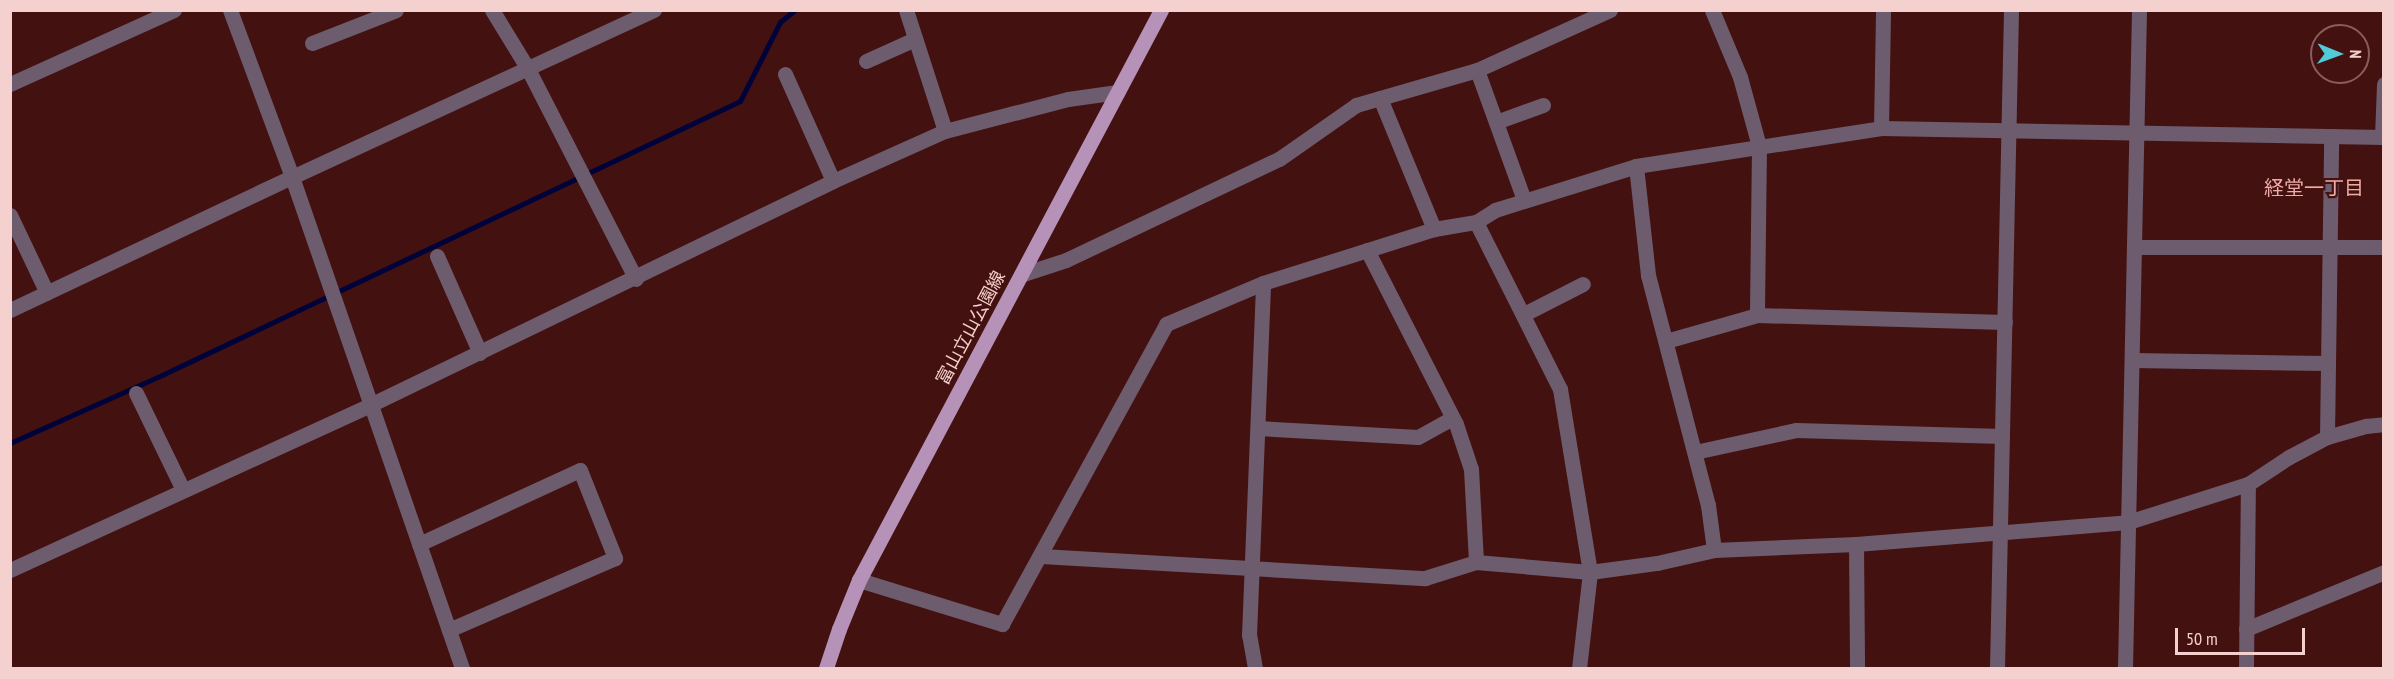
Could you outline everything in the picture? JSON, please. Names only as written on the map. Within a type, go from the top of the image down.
[{"type":"main road","name":"富山立山公園線","points":[[826,669],[838,629],[859,580],[1161,10]]},
{"type":"street","points":[[10,84],[174,10]]},
{"type":"street","points":[[230,10],[292,177],[462,669]]},
{"type":"street","points":[[312,43],[396,10]]},
{"type":"street","points":[[492,10],[528,69],[636,279]]},
{"type":"street","points":[[10,310],[654,10]]},
{"type":"street","points":[[906,10],[945,131]]},
{"type":"street","points":[[1023,274],[1066,260],[1279,159],[1356,105],[1477,70],[1610,10]]},
{"type":"street","points":[[1712,10],[1740,76],[1759,146],[1757,315]]},
{"type":"street","points":[[1881,128],[1883,10]]},
{"type":"street","points":[[1997,669],[2011,10]]},
{"type":"street","points":[[2125,669],[2139,10]]},
{"type":"street","points":[[866,61],[915,39]]},
{"type":"street","points":[[1477,70],[1524,200]]},
{"type":"street","points":[[784,74],[833,181]]},
{"type":"street","points":[[859,580],[1002,624],[1166,324],[1263,283],[1434,229],[1476,222],[1495,210],[1636,166],[1881,128],[2383,137],[2384,84]]},
{"type":"street","points":[[10,570],[370,405],[636,279],[833,181],[945,131],[1068,99],[1118,92]]},
{"type":"street","points":[[1380,98],[1434,229]]},
{"type":"street","points":[[1496,122],[1543,105]]},
{"type":"street","points":[[2327,437],[2331,136]]},
{"type":"street","points":[[1636,166],[1648,275],[1708,505],[1714,550]]},
{"type":"street","points":[[10,215],[47,293]]},
{"type":"street","points":[[1476,222],[1560,389],[1590,572],[1579,669]]},
{"type":"street","points":[[2134,247],[2384,247]]},
{"type":"street","points":[[1367,250],[1452,418],[1471,469],[1476,562]]},
{"type":"street","points":[[437,256],[480,353]]},
{"type":"street","points":[[1255,669],[1249,635],[1263,283]]},
{"type":"street","points":[[1524,315],[1583,284]]},
{"type":"street","points":[[1666,341],[1757,315],[2005,322]]},
{"type":"street","points":[[2132,360],[2328,363]]},
{"type":"street","points":[[136,393],[183,490]]},
{"type":"street","points":[[1258,428],[1418,437],[1452,418]]},
{"type":"street","points":[[1041,556],[1425,578],[1476,562],[1590,572],[1657,563],[1714,550],[1856,544],[2128,522],[2248,484],[2289,457],[2327,437],[2366,426],[2384,424]]},
{"type":"street","points":[[1695,452],[1796,430],[2002,436]]},
{"type":"street","points":[[419,544],[580,470],[615,558],[449,630]]},
{"type":"street","points":[[2246,669],[2248,484]]},
{"type":"street","points":[[1856,544],[1857,669]]},
{"type":"street","points":[[2246,629],[2384,572]]},
{"type":"waterway","points":[[10,443],[164,374],[740,101],[780,22],[795,10]]},
{"type":"district","name":"経堂一丁目","points":[[2314,188]]}]
